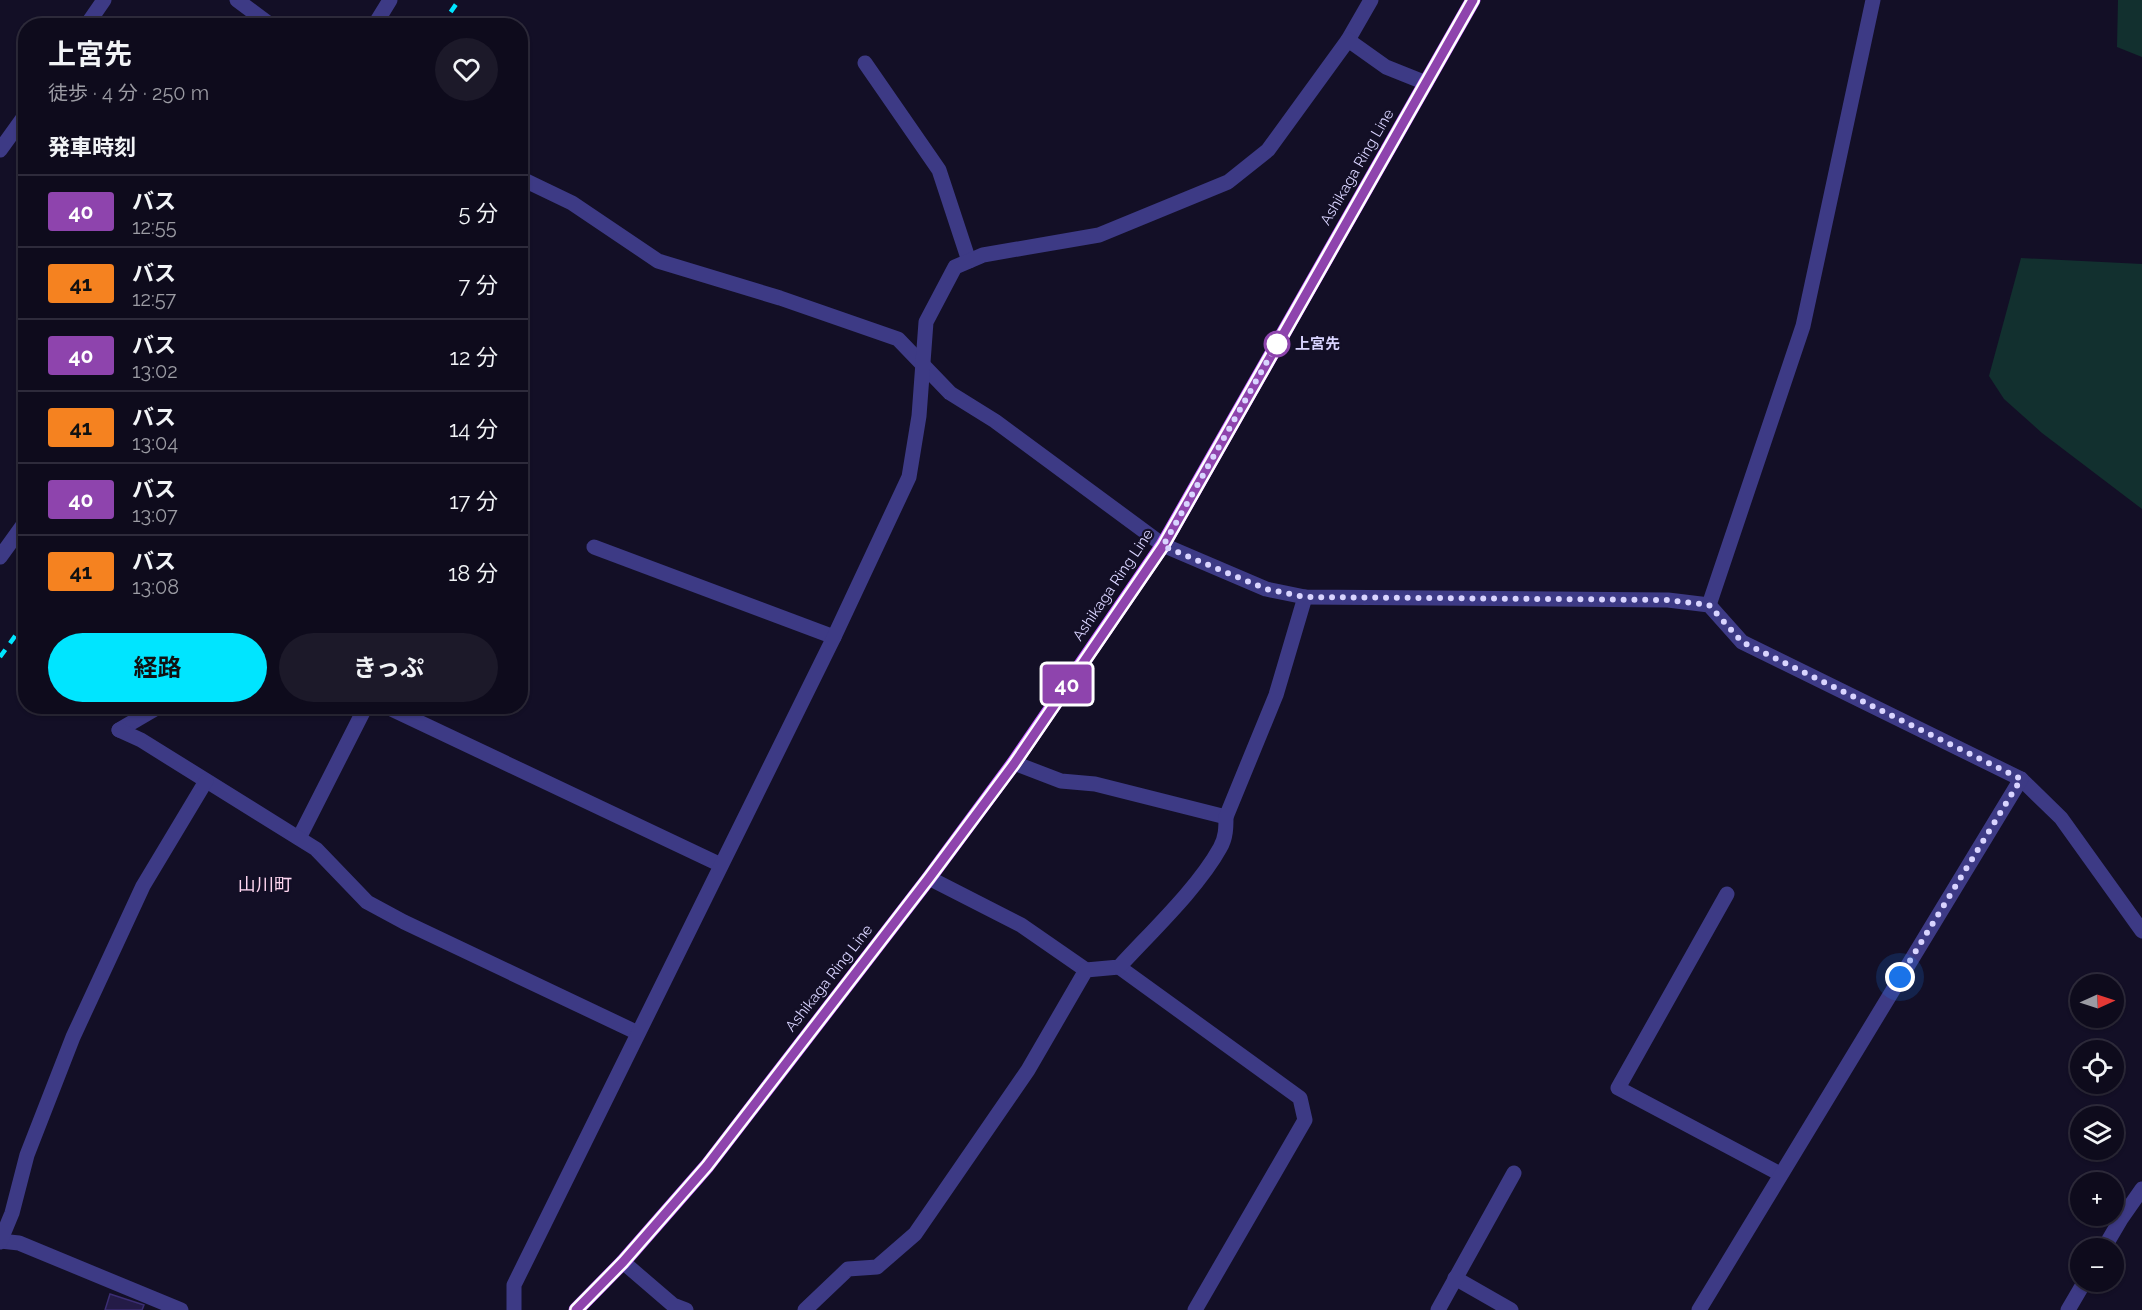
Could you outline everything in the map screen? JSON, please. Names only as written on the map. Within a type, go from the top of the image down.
[{"type":"main road","name":"Ashikaga Ring Line","points":[[576,1310],[623,1262],[707,1166],[1014,764],[1163,546],[1473,0]]},
{"type":"street","points":[[92,18],[104,0]]},
{"type":"street","points":[[237,0],[261,18]]},
{"type":"street","points":[[379,18],[390,0]]},
{"type":"street","points":[[514,1310],[514,1285],[834,637],[909,477],[919,416],[926,322],[956,267],[983,255],[1099,235],[1228,182],[1268,150],[1348,40],[1371,0]]},
{"type":"street","points":[[1709,605],[1803,326],[1873,0]]},
{"type":"street","points":[[1348,40],[1386,68],[1426,83]]},
{"type":"street","points":[[865,63],[939,171],[969,261]]},
{"type":"street","points":[[0,150],[5,134],[18,122]]},
{"type":"street","points":[[528,182],[572,203],[658,261],[780,297],[898,339],[950,393],[995,421],[1163,546],[1266,589],[1305,597],[1668,600],[1709,605],[1742,642],[2021,779],[2061,818],[2142,931]]},
{"type":"street","points":[[0,556],[18,532]]},
{"type":"street","points":[[594,547],[834,637]]},
{"type":"street","points":[[1119,967],[1193,885],[1221,848],[1225,836],[1226,817],[1276,695],[1305,597]]},
{"type":"street","points":[[146,714],[119,730],[141,740],[315,849],[367,902],[404,922],[638,1033]]},
{"type":"street","points":[[299,838],[362,714]]},
{"type":"street","points":[[402,714],[721,865]]},
{"type":"street","points":[[1014,764],[1061,781],[1095,784],[1226,817]]},
{"type":"street","points":[[1699,1310],[2021,779]]},
{"type":"street","points":[[181,1310],[19,1243],[0,1241],[12,1213],[27,1155],[73,1037],[143,886],[206,781]]},
{"type":"street","points":[[929,878],[1021,925],[1086,970],[1119,967],[1300,1098],[1305,1120],[1195,1310]]},
{"type":"street","points":[[1727,894],[1618,1088],[1780,1174]]},
{"type":"street","points":[[805,1310],[848,1269],[877,1267],[915,1233],[1028,1070],[1086,970]]},
{"type":"street","points":[[1438,1310],[1515,1173]]},
{"type":"street","points":[[2110,1238],[2142,1189]]},
{"type":"street","points":[[623,1262],[672,1305],[686,1310]]},
{"type":"street","points":[[1455,1278],[1511,1310]]},
{"type":"street","points":[[2068,1310],[2079,1292]]},
{"type":"green space","points":[[2118,0],[2142,0],[2142,57],[2117,47]]},
{"type":"green space","points":[[2021,258],[2142,264],[2142,509],[2042,433],[2004,399],[1989,376]]},
{"type":"building","points":[[110,1294],[144,1305],[142,1310],[105,1310]]},
{"type":"railway","points":[[447,18],[459,0]]},
{"type":"railway","points":[[0,657],[18,632]]},
{"type":"bus line","name":"40","points":[[576,1310],[623,1262],[707,1166],[1014,764],[1080,664],[1163,546],[1473,0]]},
{"type":"place","name":"上宮先","points":[[1277,344]]},
{"type":"district","name":"山川町","points":[[265,885]]},
{"type":"route","points":[[1277,344],[1163,546],[1266,589],[1305,597],[1668,600],[1709,605],[1742,642],[2021,779],[1900,977]]}]
